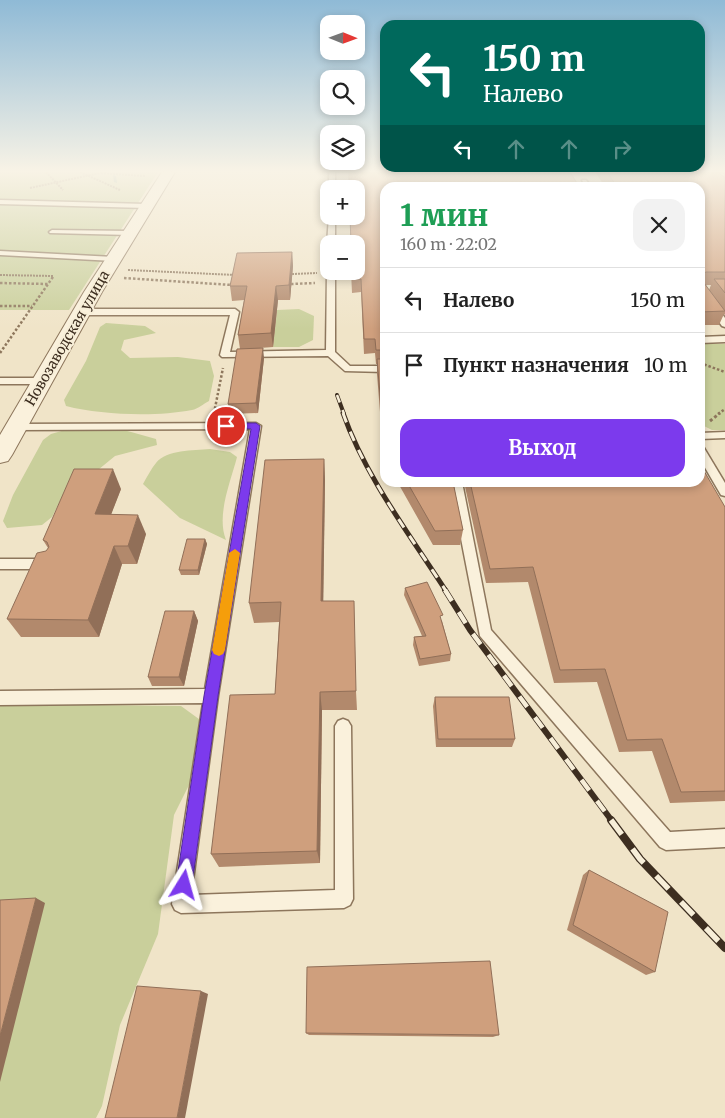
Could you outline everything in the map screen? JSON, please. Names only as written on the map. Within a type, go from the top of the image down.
[{"type":"street","name":"Новозаводская улица","points":[[0,455],[81,312],[136,224]]},
{"type":"lane","points":[[52,232],[130,234]]},
{"type":"lane","points":[[0,253],[108,268]]},
{"type":"lane","points":[[330,353],[331,283]]},
{"type":"lane","points":[[705,293],[725,324]]},
{"type":"lane","points":[[81,312],[235,312],[225,355],[330,353],[348,369],[380,369]]},
{"type":"lane","points":[[705,340],[725,339]]},
{"type":"lane","points":[[0,381],[42,381]]},
{"type":"lane","points":[[16,427],[256,426],[211,696],[181,904],[344,899],[343,726]]},
{"type":"lane","points":[[705,436],[725,435]]},
{"type":"lane","points":[[705,458],[725,492]]},
{"type":"lane","points":[[457,487],[485,632],[666,841],[725,838]]},
{"type":"lane","points":[[0,564],[52,564]]},
{"type":"lane","points":[[0,698],[211,696]]},
{"type":"path","points":[[108,268],[238,275]]},
{"type":"path","points":[[108,268],[236,285]]},
{"type":"path","points":[[292,274],[320,273]]},
{"type":"path","points":[[0,275],[53,276],[0,353]]},
{"type":"path","points":[[0,283],[48,284]]},
{"type":"path","points":[[292,284],[331,283]]},
{"type":"path","points":[[0,306],[32,306]]},
{"type":"path","points":[[211,426],[225,355]]},
{"type":"path","points":[[705,365],[725,372]]},
{"type":"green space","points":[[0,224],[124,224],[69,310],[0,310]]},
{"type":"green space","points":[[299,309],[314,316],[313,340],[299,347],[273,347],[277,310]]},
{"type":"green space","points":[[106,323],[145,326],[156,333],[124,340],[121,350],[130,358],[178,357],[210,361],[214,376],[209,401],[192,410],[162,414],[112,413],[66,406],[64,400],[86,361],[100,327]]},
{"type":"green space","points":[[705,344],[725,344],[725,430],[712,430],[705,426]]},
{"type":"green space","points":[[72,428],[124,430],[156,439],[157,445],[115,456],[60,501],[52,517],[42,525],[7,528],[3,521],[13,495],[43,440],[51,434]]},
{"type":"green space","points":[[210,449],[230,452],[237,457],[224,509],[223,530],[226,540],[180,518],[143,484],[161,458],[173,453]]},
{"type":"green space","points":[[0,704],[181,706],[203,722],[191,781],[174,815],[158,934],[120,1025],[102,1106],[96,1118],[0,1118]]},
{"type":"building","points":[[380,224],[380,350],[376,350],[375,339],[364,339],[361,280],[365,280],[365,235],[351,235],[350,225]]},
{"type":"building","points":[[705,224],[725,224],[725,272],[706,272]]},
{"type":"building","points":[[292,252],[289,285],[276,286],[271,333],[238,335],[247,286],[230,286],[237,253]]},
{"type":"building","points":[[714,279],[725,279],[725,293]]},
{"type":"building","points":[[705,284],[725,311],[705,312]]},
{"type":"building","points":[[263,348],[256,403],[228,404],[237,349]]},
{"type":"building","points":[[377,359],[380,359],[380,395]]},
{"type":"building","points":[[324,459],[321,601],[354,601],[356,691],[320,692],[317,851],[211,854],[230,695],[275,694],[281,602],[249,603],[265,460]]},
{"type":"building","points":[[74,469],[113,469],[95,514],[138,515],[128,546],[114,546],[88,620],[7,619],[37,553],[46,551],[49,547],[47,542],[43,540]]},
{"type":"building","points":[[705,473],[725,507],[725,791],[681,792],[662,739],[627,740],[605,669],[560,670],[533,567],[490,569],[471,487],[705,487]]},
{"type":"building","points":[[410,487],[454,487],[463,530],[435,531]]},
{"type":"building","points":[[187,539],[205,539],[198,570],[179,570]]},
{"type":"building","points":[[427,582],[443,615],[440,616],[451,654],[420,659],[414,637],[426,636],[405,588]]},
{"type":"building","points":[[165,611],[194,611],[179,677],[148,677]]},
{"type":"building","points":[[435,697],[509,697],[515,739],[438,739]]},
{"type":"building","points":[[589,870],[668,912],[655,972],[573,925]]},
{"type":"building","points":[[36,898],[0,1036],[0,900]]},
{"type":"building","points":[[490,961],[499,1035],[306,1033],[307,967]]},
{"type":"building","points":[[137,986],[201,991],[177,1118],[105,1118]]},
{"type":"railway","points":[[337,395],[344,414]]},
{"type":"railway","points":[[343,413],[363,460],[403,527],[446,591]]},
{"type":"railway","points":[[445,590],[470,630],[612,821]]},
{"type":"railway","points":[[611,820],[640,859],[725,948]]},
{"type":"slow traffic","points":[[219,650],[235,553]]},
{"type":"route","points":[[184,885],[211,696],[256,426],[226,426]]}]
